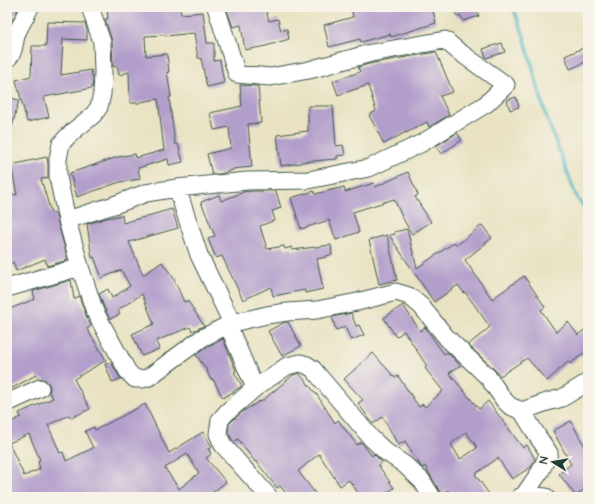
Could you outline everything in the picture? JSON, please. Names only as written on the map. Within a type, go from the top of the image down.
[{"type":"street","points":[[7,58],[9,58],[12,53],[17,34],[30,7]]},
{"type":"street","points":[[90,7],[102,42],[102,94],[99,107],[94,114],[61,144],[58,159],[58,177],[67,220],[80,267],[95,312],[128,372],[135,379],[149,377],[202,338],[230,324],[267,315],[317,310],[396,292],[409,296],[420,306],[447,338],[488,377],[504,400],[510,406],[522,411],[549,453],[540,472],[522,496]]},
{"type":"street","points":[[67,220],[146,193],[177,188],[247,181],[308,180],[369,168],[422,143],[486,104],[506,85],[445,40],[371,53],[309,70],[270,77],[237,74],[216,7]]},
{"type":"street","points":[[177,188],[199,255],[230,324],[255,388]]},
{"type":"street","points":[[7,288],[80,267]]},
{"type":"street","points":[[269,497],[223,446],[218,434],[220,420],[255,388],[287,366],[300,363],[313,369],[372,439],[386,452],[405,465],[422,482],[432,497]]},
{"type":"street","points":[[522,411],[562,398],[588,382]]},
{"type":"street","points":[[7,403],[40,388]]},
{"type":"street","points":[[522,496],[546,497]]},
{"type":"building","points":[[7,7],[19,7],[7,31]]},
{"type":"building","points":[[107,7],[180,7],[181,14],[203,12],[207,43],[214,43],[214,61],[220,60],[224,83],[207,87],[201,58],[198,58],[194,33],[166,36],[145,36],[146,56],[167,54],[169,72],[167,72],[171,97],[169,97],[175,144],[178,144],[183,162],[169,165],[168,159],[138,168],[140,179],[120,182],[77,197],[70,173],[118,157],[135,154],[136,158],[164,150],[158,99],[140,103],[130,103],[129,72],[119,75],[117,66],[113,67],[112,41],[105,19],[108,19]]},
{"type":"building","points":[[238,7],[265,7],[269,21],[278,19],[281,31],[287,29],[289,39],[266,46],[245,50],[241,25],[233,27],[227,10]]},
{"type":"building","points":[[351,7],[432,7],[436,23],[391,37],[390,34],[361,42],[360,39],[329,47],[324,25],[353,17]]},
{"type":"building","points":[[453,7],[481,7],[482,9],[477,11],[479,16],[463,21],[461,16],[457,17]]},
{"type":"building","points":[[47,22],[85,23],[87,40],[63,39],[61,75],[91,70],[93,80],[92,88],[44,97],[49,117],[27,122],[16,80],[31,76],[32,46],[46,46]]},
{"type":"building","points":[[502,43],[505,52],[486,58],[483,49]]},
{"type":"building","points":[[588,46],[588,61],[570,69],[565,56]]},
{"type":"building","points":[[436,52],[453,92],[440,96],[449,115],[429,127],[427,122],[384,144],[369,115],[376,111],[368,85],[338,95],[333,81],[360,72],[358,67]]},
{"type":"building","points":[[240,85],[258,86],[261,123],[248,124],[252,167],[233,169],[220,174],[212,174],[207,154],[231,148],[229,127],[214,130],[210,113],[242,106]]},
{"type":"building","points":[[7,97],[19,100],[10,134],[7,134]]},
{"type":"building","points":[[516,97],[519,107],[510,110],[507,100]]},
{"type":"building","points":[[308,106],[333,106],[336,146],[343,145],[345,155],[337,156],[337,159],[301,162],[281,166],[277,135],[308,131]]},
{"type":"building","points":[[457,133],[462,140],[441,154],[436,146]]},
{"type":"building","points":[[47,157],[48,178],[41,179],[51,213],[54,212],[57,219],[68,260],[47,266],[45,259],[16,271],[13,262],[7,266],[7,193],[17,195],[11,165]]},
{"type":"building","points":[[408,172],[418,195],[415,197],[431,222],[412,234],[394,199],[353,212],[359,232],[336,240],[329,220],[301,229],[291,198],[314,191],[315,194],[344,187],[345,192],[374,183],[375,187]]},
{"type":"building","points":[[246,191],[276,191],[281,208],[272,211],[275,220],[260,226],[267,249],[284,246],[285,249],[292,247],[292,250],[331,245],[332,255],[317,259],[323,289],[305,293],[305,290],[273,296],[271,287],[243,300],[222,256],[216,258],[208,239],[215,236],[201,202],[219,195],[221,201]]},
{"type":"building","points":[[172,209],[178,228],[129,242],[143,275],[162,262],[173,277],[184,302],[188,301],[204,326],[192,331],[190,327],[156,341],[159,349],[142,356],[132,334],[154,324],[142,294],[118,310],[120,314],[110,319],[99,294],[108,289],[112,298],[130,286],[121,270],[102,278],[94,257],[92,258],[87,224],[122,215],[123,223]]},
{"type":"building","points":[[482,225],[492,238],[465,260],[492,299],[524,276],[545,307],[541,310],[556,332],[568,322],[578,335],[588,327],[588,350],[570,364],[568,362],[547,381],[527,358],[500,376],[468,345],[490,327],[465,292],[464,293],[458,285],[434,302],[389,235],[395,234],[394,232],[407,229],[417,268],[455,242],[457,245]]},
{"type":"building","points":[[387,235],[397,280],[379,284],[369,240]]},
{"type":"building","points":[[71,280],[74,299],[79,296],[91,326],[87,329],[106,360],[74,379],[90,409],[71,418],[69,415],[48,425],[60,453],[63,452],[66,461],[93,448],[85,431],[94,427],[95,430],[145,404],[169,453],[203,432],[212,447],[208,449],[211,454],[206,458],[226,482],[207,497],[7,497],[7,424],[21,417],[19,413],[53,398],[49,392],[49,384],[45,380],[38,378],[36,375],[7,391],[7,310],[35,299],[33,291]],"holes":[[[29,434],[40,460],[38,461],[40,469],[24,476],[9,443]],[[187,454],[199,473],[179,489],[165,468]]]},
{"type":"building","points":[[403,305],[420,331],[425,327],[444,354],[447,352],[460,366],[449,373],[479,409],[488,401],[523,448],[527,445],[535,459],[531,467],[512,479],[498,458],[475,474],[491,497],[452,497],[448,490],[441,494],[425,466],[422,468],[405,441],[398,445],[383,417],[373,424],[358,403],[363,400],[344,379],[373,353],[395,378],[398,376],[419,407],[423,404],[425,407],[443,391],[425,368],[427,366],[404,331],[396,337],[384,318]],"holes":[[[466,432],[477,447],[460,459],[451,444]]]},
{"type":"building","points":[[351,313],[356,326],[359,325],[364,335],[351,340],[345,327],[336,330],[332,317]]},
{"type":"building","points":[[285,322],[288,322],[301,346],[282,356],[268,331]]},
{"type":"building","points":[[223,339],[236,371],[234,372],[242,386],[223,398],[213,379],[211,380],[206,369],[196,355],[207,347]]},
{"type":"building","points":[[111,362],[121,379],[112,382],[105,364]]},
{"type":"building","points":[[299,373],[317,395],[335,423],[338,420],[357,445],[361,442],[372,456],[374,454],[382,462],[378,465],[394,488],[381,497],[361,497],[349,480],[340,486],[319,454],[298,471],[318,497],[289,497],[280,486],[277,488],[238,439],[234,442],[228,433],[229,424],[242,412],[260,401],[261,402],[293,375]]},
{"type":"building","points":[[571,421],[585,447],[588,445],[588,486],[576,496],[559,474],[571,464],[553,431]]},
{"type":"waterway","points":[[513,7],[524,36],[546,116],[577,198],[588,212]]}]
